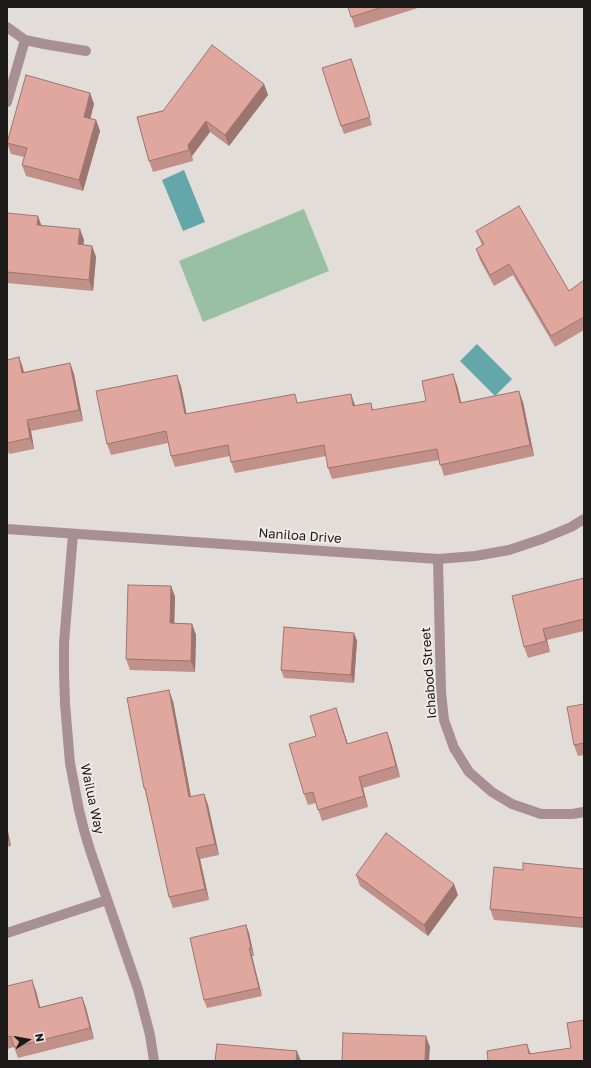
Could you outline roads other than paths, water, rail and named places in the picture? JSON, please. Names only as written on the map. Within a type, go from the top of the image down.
[{"type":"street","points":[[7,27],[25,40],[86,51]]},
{"type":"street","points":[[7,102],[25,40]]},
{"type":"street","name":"Naniloa Drive","points":[[7,529],[438,559],[474,556],[509,550],[542,539],[571,527],[584,519]]},
{"type":"street","name":"Wailua Way","points":[[73,534],[64,643],[65,704],[70,763],[79,810],[90,850],[144,1011],[154,1061]]},
{"type":"street","name":"Ichabod Street","points":[[438,559],[440,692],[444,720],[454,748],[470,772],[492,792],[512,804],[541,814],[572,814],[584,812]]},
{"type":"street","points":[[7,933],[107,900]]},
{"type":"water","points":[[184,170],[205,222],[183,231],[162,180]]},
{"type":"water","points":[[477,344],[512,379],[495,396],[460,361]]}]
